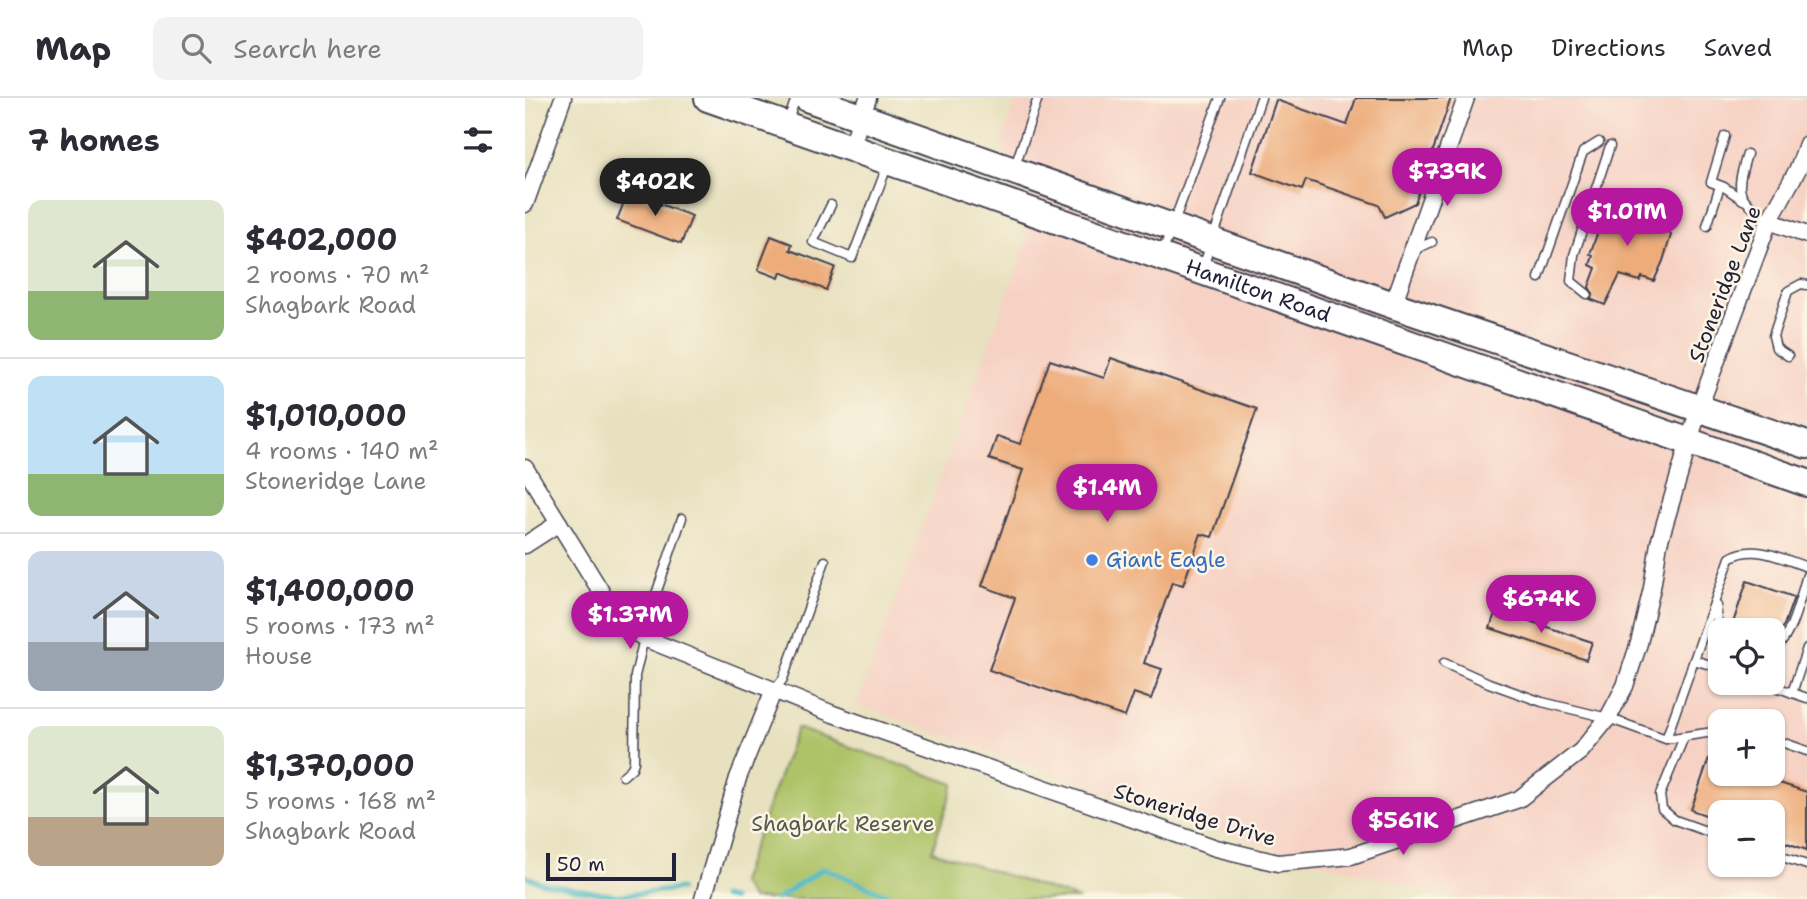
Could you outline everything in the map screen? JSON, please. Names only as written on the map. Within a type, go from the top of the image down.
[{"type":"main road","name":"Hamilton Road","points":[[708,98],[1807,484]]},
{"type":"main road","name":"Hamilton Road","points":[[807,98],[853,106],[1013,172],[1393,305],[1807,445]]},
{"type":"street","points":[[525,204],[563,98]]},
{"type":"street","points":[[1393,305],[1466,98]]},
{"type":"street","points":[[839,144],[853,106]]},
{"type":"street","points":[[839,144],[853,106]]},
{"type":"street","name":"Stoneridge Lane","points":[[1688,443],[1769,221],[1799,167],[1807,144]]},
{"type":"street","points":[[1769,221],[1807,235]]},
{"type":"street","name":"Stoneridge Drive","points":[[640,636],[834,715],[1216,848],[1278,863],[1351,856],[1519,799],[1581,751],[1608,718],[1625,686],[1639,643],[1652,589],[1659,542],[1688,443]]},
{"type":"street","points":[[525,468],[608,603],[640,636]]},
{"type":"street","points":[[525,545],[559,523]]},
{"type":"street","points":[[703,899],[738,778],[773,692]]},
{"type":"lane","points":[[786,125],[796,98]]},
{"type":"lane","points":[[1013,172],[1038,98]]},
{"type":"lane","points":[[1161,257],[1220,98]]},
{"type":"lane","points":[[1202,271],[1261,98]]},
{"type":"lane","points":[[1725,136],[1711,182],[1743,200],[1769,221]]},
{"type":"lane","points":[[1539,278],[1583,152],[1599,142]]},
{"type":"lane","points":[[1587,294],[1571,281],[1574,255],[1610,146]]},
{"type":"lane","points":[[1743,200],[1738,183],[1747,154]]},
{"type":"lane","points":[[831,205],[813,242],[852,258],[889,161]]},
{"type":"lane","points":[[1707,226],[1720,186]]},
{"type":"lane","points":[[1413,250],[1432,242]]},
{"type":"lane","points":[[1788,356],[1776,348],[1773,336],[1788,291],[1801,284],[1807,285]]},
{"type":"lane","points":[[624,776],[635,762],[635,676],[640,636],[682,518]]},
{"type":"lane","points":[[1665,739],[1730,558],[1742,551],[1766,553],[1807,567]]},
{"type":"lane","points":[[773,692],[783,679],[825,561]]},
{"type":"lane","points":[[1785,637],[1807,575]]},
{"type":"lane","points":[[1717,618],[1719,589]]},
{"type":"lane","points":[[1792,693],[1807,648]]},
{"type":"lane","points":[[1694,660],[1708,664]]},
{"type":"lane","points":[[1444,663],[1542,702],[1608,718],[1665,739],[1708,733]]},
{"type":"lane","points":[[1785,690],[1807,698]]},
{"type":"lane","points":[[1683,737],[1660,795],[1662,809],[1675,820],[1708,832]]},
{"type":"lane","points":[[1785,743],[1807,751]]},
{"type":"lane","points":[[1785,857],[1807,865]]},
{"type":"shaded area","points":[[1016,98],[1807,98],[1807,899],[1458,899],[1273,850],[857,705],[1027,239],[1001,144]]},
{"type":"green space","name":"Shagbark Reserve","points":[[797,728],[954,784],[932,851],[1079,899],[752,899],[740,882]]},
{"type":"building","points":[[1356,98],[1451,98],[1415,203],[1385,217],[1379,205],[1306,180],[1302,190],[1252,172],[1276,100],[1347,125]]},
{"type":"building","points":[[628,192],[692,216],[681,244],[617,220]]},
{"type":"building","points":[[1619,198],[1648,208],[1671,235],[1654,281],[1642,277],[1640,281],[1620,275],[1605,305],[1590,299],[1593,294],[1589,287],[1596,268],[1590,265],[1593,256],[1590,254],[1606,208],[1615,211]]},
{"type":"building","points":[[771,236],[792,244],[790,250],[835,267],[826,290],[781,272],[779,278],[758,270]]},
{"type":"building","name":"Giant Eagle","points":[[1111,358],[1257,409],[1212,537],[1201,534],[1183,585],[1172,582],[1144,663],[1162,669],[1151,699],[1134,693],[1125,717],[989,670],[1015,598],[982,586],[1023,470],[989,459],[997,436],[1020,444],[1050,360],[1104,378]]},
{"type":"building","points":[[1747,581],[1794,597],[1785,622],[1785,618],[1735,618]]},
{"type":"building","points":[[1496,610],[1592,642],[1586,660],[1490,628]]},
{"type":"building","points":[[1708,761],[1708,786],[1785,785],[1807,792],[1807,850],[1785,842],[1785,800],[1708,800],[1708,816],[1691,810]]},
{"type":"waterway","points":[[777,899],[824,868],[896,899]]},
{"type":"waterway","points":[[525,876],[542,883],[617,896],[680,889]]},
{"type":"waterway","points":[[722,897],[732,899]]},
{"type":"place","name":"Giant Eagle","points":[[1092,560]]}]
